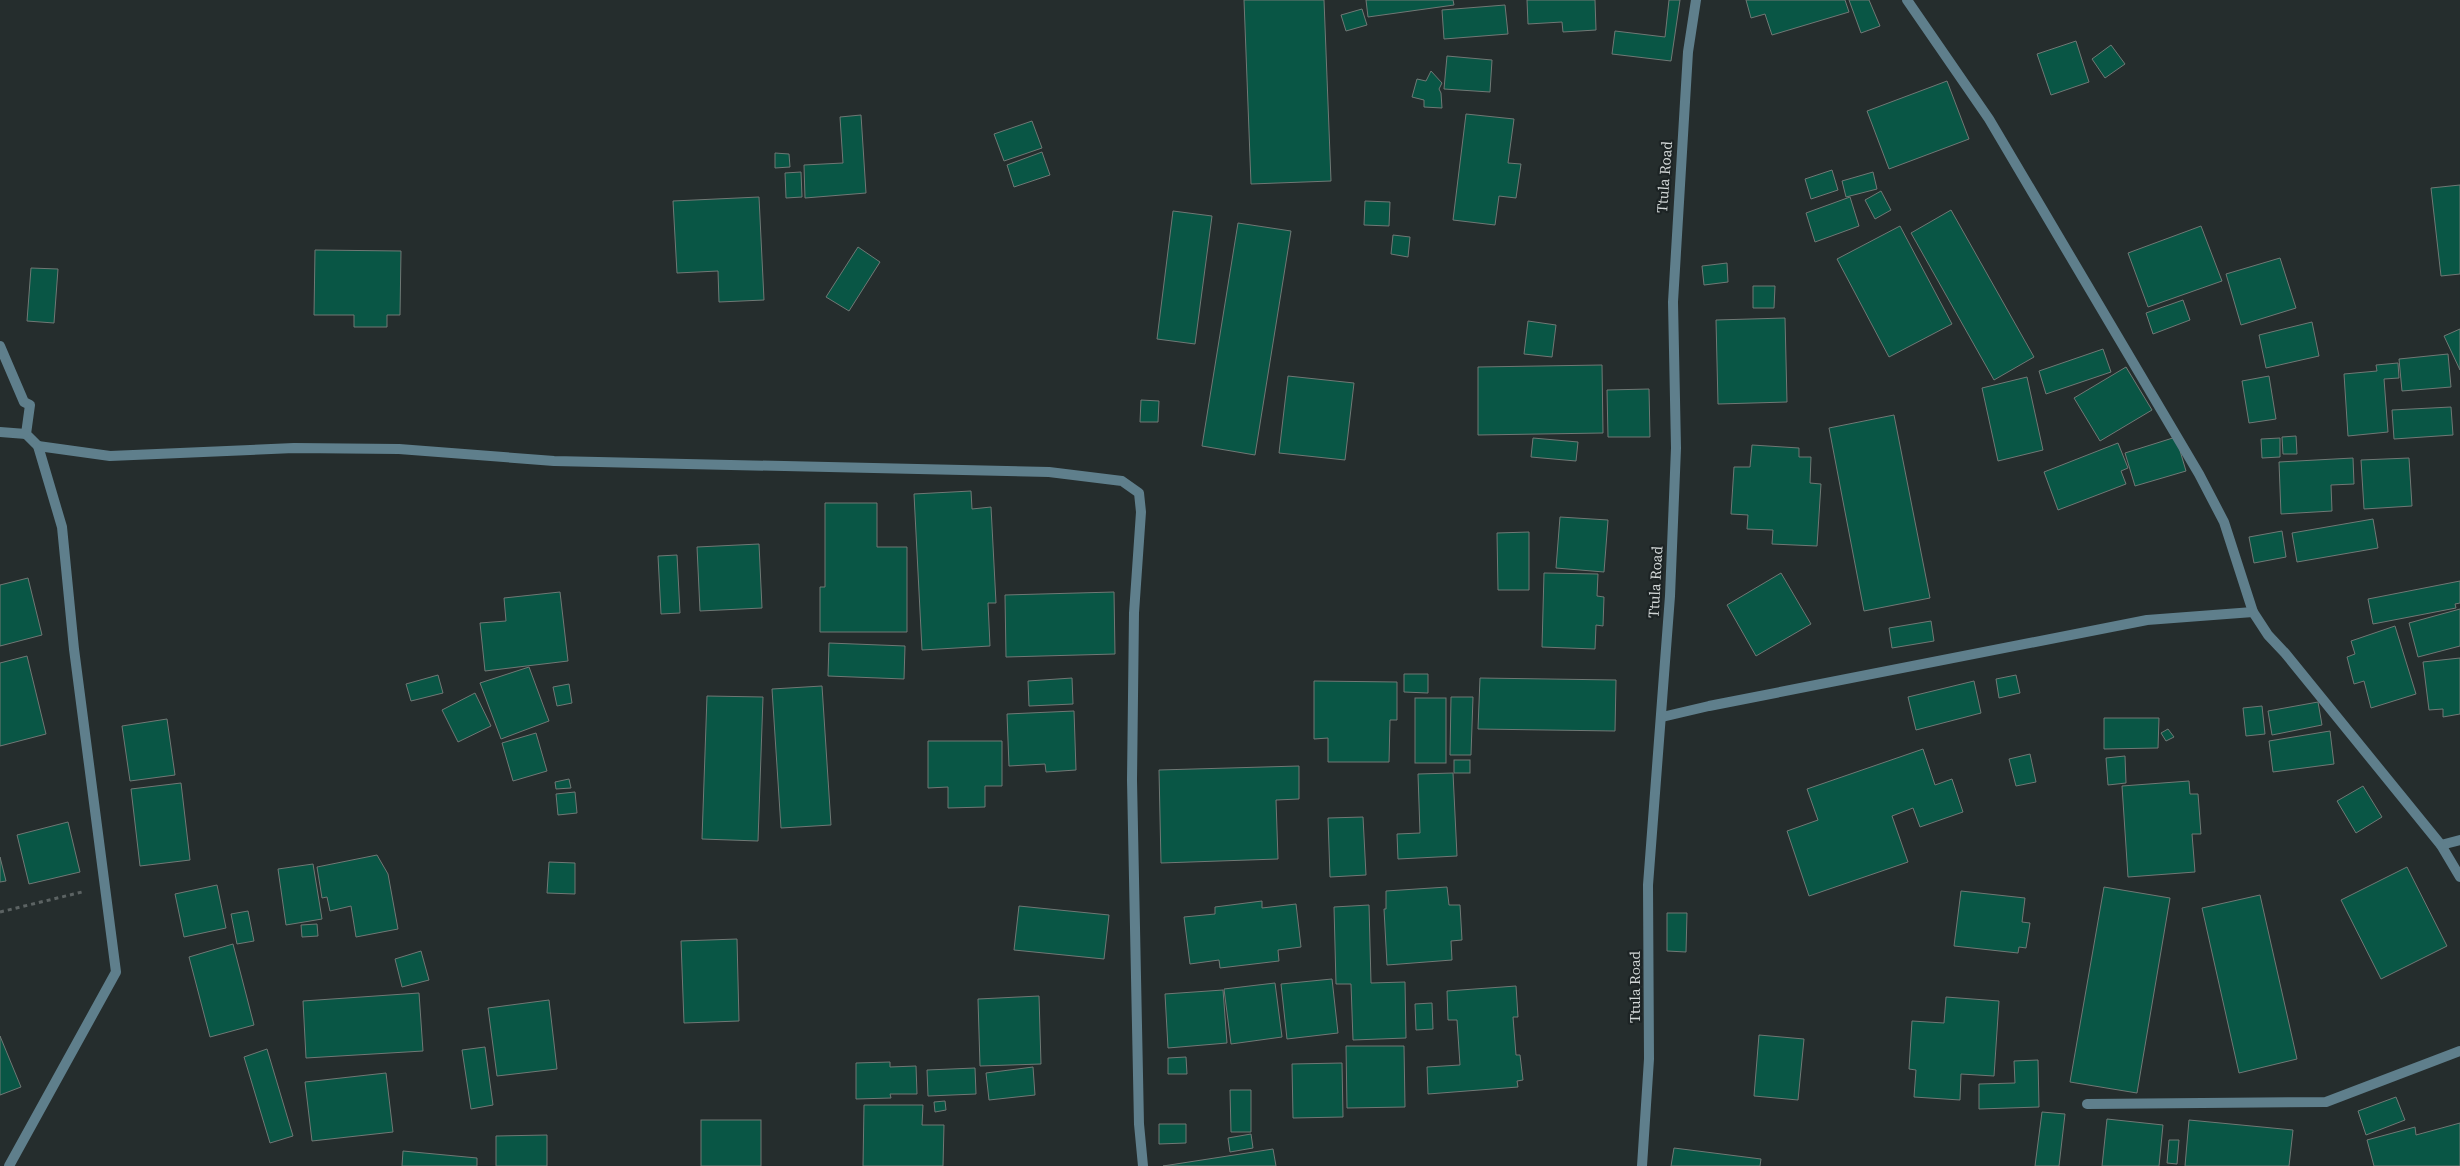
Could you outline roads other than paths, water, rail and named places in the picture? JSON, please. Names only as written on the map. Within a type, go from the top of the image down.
[{"type":"street","name":"Ttula Road","points":[[1642,1166],[1649,1059],[1648,885],[1662,717],[1676,448],[1673,302],[1678,194],[1688,52],[1696,0]]},
{"type":"street","points":[[1907,0],[1989,119],[2199,474],[2224,522],[2253,612],[2268,635],[2285,653],[2441,845],[2460,877]]},
{"type":"street","points":[[0,346],[24,402],[30,405],[26,434]]},
{"type":"street","points":[[0,432],[26,434],[38,446],[62,527],[74,649],[116,972],[10,1166]]},
{"type":"street","points":[[38,446],[110,456],[294,448],[399,449],[554,461],[1049,472],[1122,481],[1139,493],[1141,512],[1134,613],[1132,780],[1139,1124],[1143,1166]]},
{"type":"street","points":[[1662,717],[1709,706],[2147,620],[2253,612]]},
{"type":"street","points":[[2441,845],[2460,840]]},
{"type":"street","points":[[2087,1104],[2326,1102],[2460,1051]]}]
